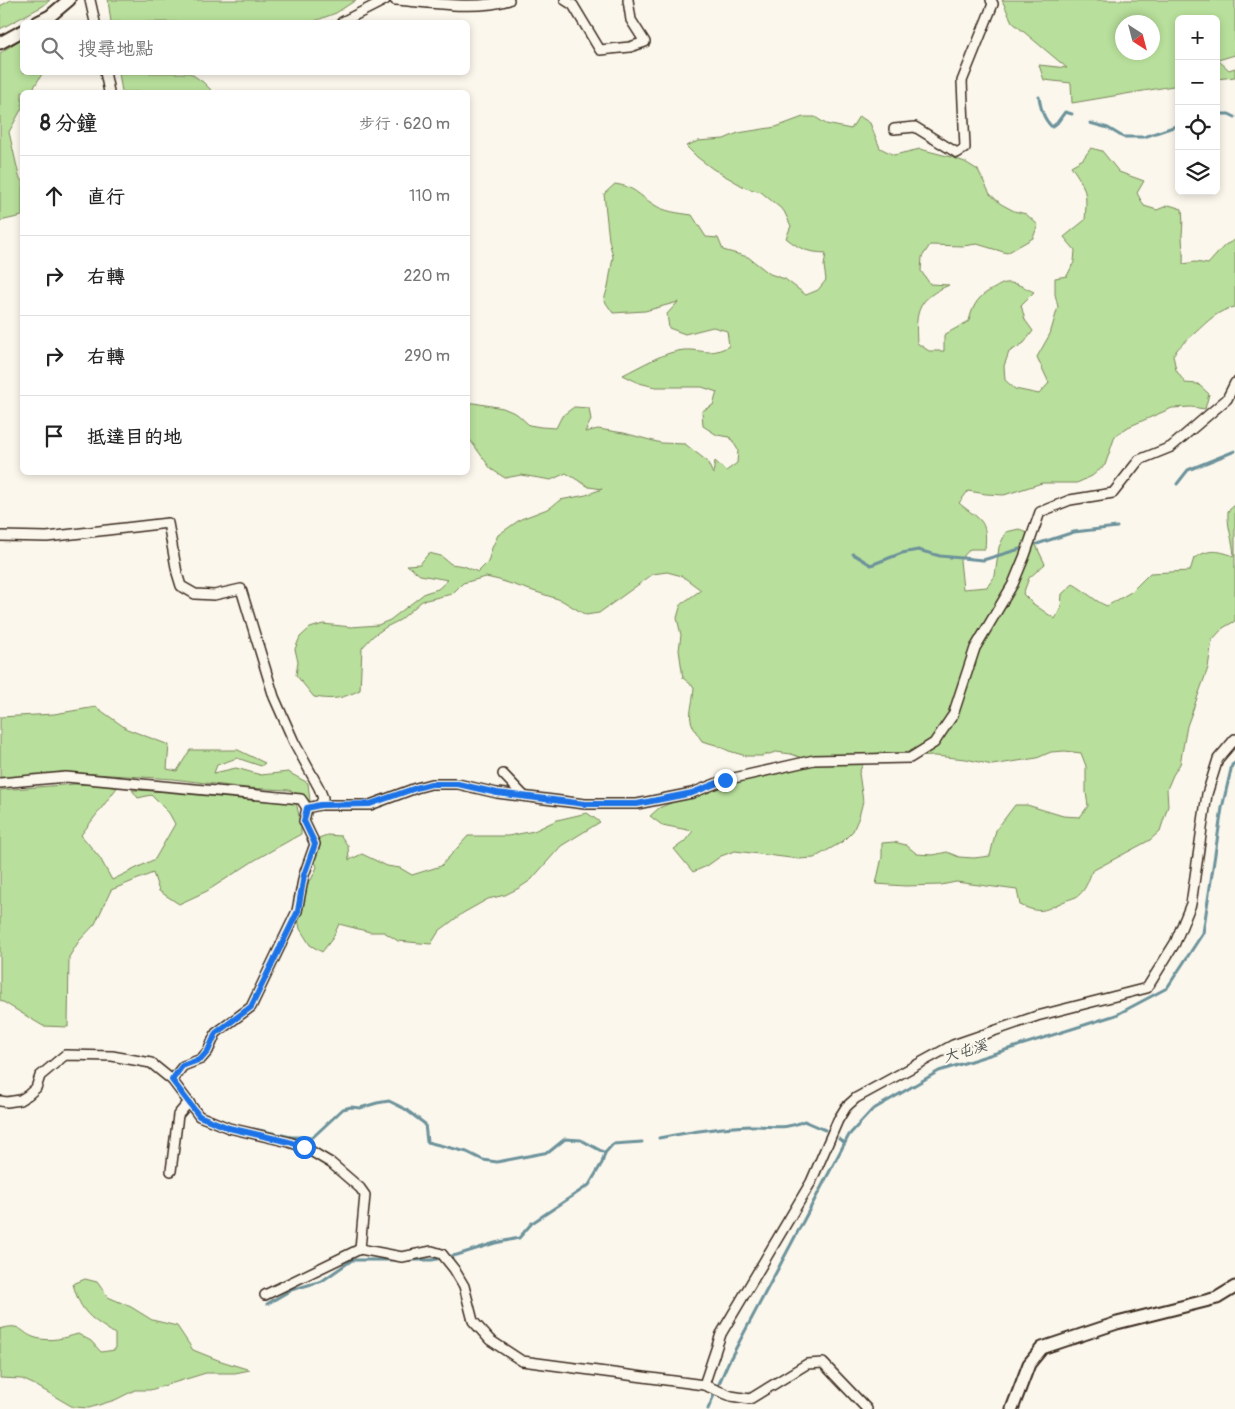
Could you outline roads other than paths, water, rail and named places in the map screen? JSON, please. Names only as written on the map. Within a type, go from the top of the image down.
[{"type":"street","points":[[42,20],[50,16],[69,0]]},
{"type":"street","points":[[90,0],[95,20]]},
{"type":"street","points":[[346,20],[384,0]]},
{"type":"street","points":[[395,0],[446,5],[500,3],[509,0]]},
{"type":"street","points":[[565,0],[573,5],[600,50],[630,47],[645,42],[631,20],[628,0]]},
{"type":"street","points":[[894,129],[915,127],[957,153],[965,148],[962,81],[993,4],[991,0]]},
{"type":"street","points":[[0,43],[20,32]]},
{"type":"street","points":[[106,75],[109,90]]},
{"type":"street","points":[[307,808],[320,805],[370,804],[431,784],[458,784],[497,793],[585,804],[637,804],[692,793],[725,780],[814,760],[910,758],[934,743],[952,715],[975,648],[1013,584],[1026,555],[1040,512],[1070,500],[1114,493],[1139,460],[1171,447],[1227,399],[1235,383]]},
{"type":"street","points":[[0,536],[47,537],[168,523],[181,586],[195,594],[214,594],[241,588],[274,697],[294,742],[319,788],[323,798],[320,805]]},
{"type":"street","points":[[707,1386],[720,1334],[812,1182],[838,1120],[846,1107],[856,1098],[953,1045],[1037,1016],[1147,988],[1175,943],[1191,904],[1208,794],[1218,759],[1235,739]]},
{"type":"street","points":[[503,774],[524,796]]},
{"type":"street","points":[[0,783],[66,777],[301,799],[307,808],[304,821],[315,844],[304,875],[298,911],[251,1007],[216,1033],[208,1051],[201,1059],[182,1066],[172,1080]]},
{"type":"street","points":[[0,1100],[7,1102],[20,1100],[28,1095],[36,1088],[40,1076],[65,1055],[112,1056],[151,1062],[172,1080],[199,1116],[229,1128],[304,1147],[330,1163],[360,1188],[364,1195],[360,1250]]},
{"type":"street","points":[[170,1171],[178,1115],[189,1102]]},
{"type":"street","points":[[265,1295],[360,1250],[402,1257],[432,1251],[442,1254],[464,1286],[473,1321],[490,1340],[522,1361],[707,1386],[730,1396],[750,1399],[806,1364],[823,1363],[867,1409]]},
{"type":"street","points":[[1012,1409],[1029,1364],[1042,1348],[1117,1322],[1217,1298],[1235,1286]]},
{"type":"waterway","points":[[1039,97],[1046,120],[1052,127],[1065,112],[1072,114]]},
{"type":"waterway","points":[[1220,114],[1229,114],[1235,117]]},
{"type":"waterway","points":[[1090,123],[1108,128],[1123,137],[1144,137],[1175,126]]},
{"type":"waterway","points":[[1177,484],[1188,470],[1235,451]]},
{"type":"waterway","points":[[1037,544],[1074,532],[1117,527]]},
{"type":"waterway","points":[[853,554],[871,565],[902,553],[918,550],[940,556],[983,560],[1020,549]]},
{"type":"waterway","name":"大屯溪","points":[[708,1409],[728,1363],[849,1135],[872,1110],[939,1071],[1116,1015],[1167,988],[1203,933],[1222,808],[1232,765],[1235,763]]},
{"type":"waterway","points":[[254,1129],[291,1137],[313,1137],[343,1109],[351,1107],[360,1108],[389,1101],[405,1109],[425,1124],[427,1142],[467,1152],[483,1160],[497,1162],[549,1152],[565,1139],[581,1140],[605,1153]]},
{"type":"waterway","points":[[659,1138],[728,1127],[784,1127],[804,1121],[825,1130]]},
{"type":"waterway","name":"大屯溪","points":[[839,1139],[845,1143]]},
{"type":"waterway","points":[[267,1304],[291,1290],[322,1281],[352,1260],[432,1260],[519,1238],[532,1223],[589,1185],[602,1163],[605,1153],[613,1144],[642,1142]]}]
